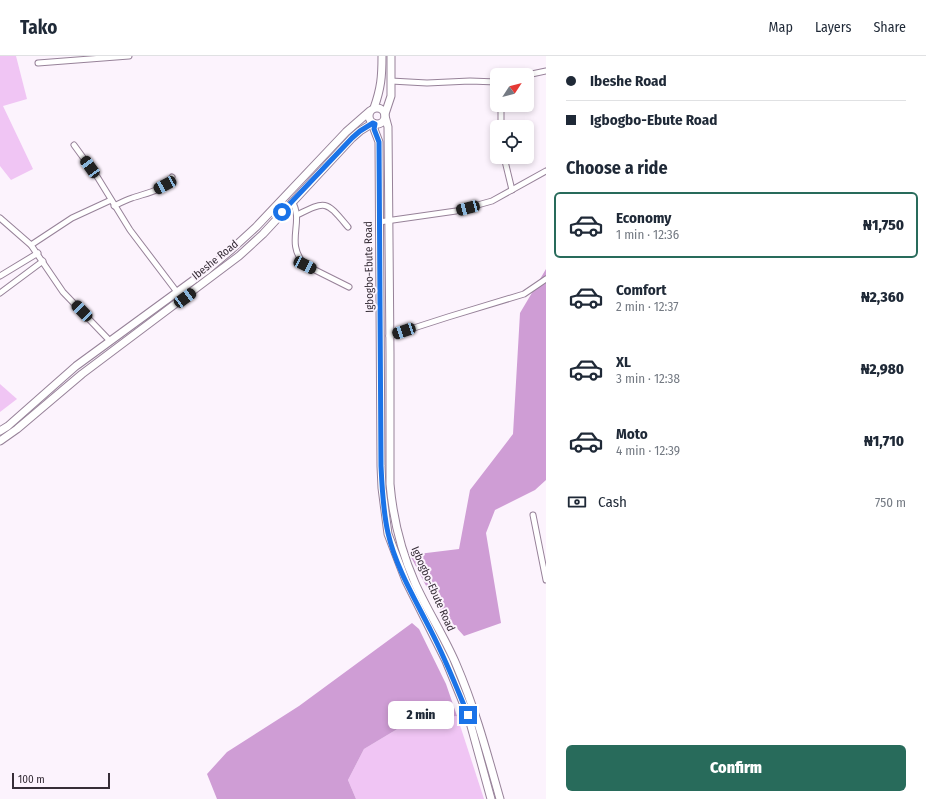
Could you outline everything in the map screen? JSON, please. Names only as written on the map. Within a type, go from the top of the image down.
[{"type":"main road","points":[[382,56],[381,90],[369,119],[374,123],[383,121],[391,96],[391,56]]},
{"type":"main road","points":[[372,110],[379,108],[385,115]]},
{"type":"main road","name":"Ibeshe Road","points":[[0,431],[76,366],[206,271],[237,245],[346,132],[372,110]]},
{"type":"main road","name":"Igbogbo-Ebute Road","points":[[385,115],[388,127],[391,504],[395,526],[415,583],[455,662],[471,700],[500,799]]},
{"type":"main road","name":"Ibeshe Road","points":[[0,441],[17,429],[82,374],[240,256],[263,234],[352,138],[360,131],[374,123]]},
{"type":"main road","name":"Igbogbo-Ebute Road","points":[[374,123],[374,129],[379,142],[381,466],[382,488],[388,534],[406,581],[446,661],[468,715],[492,799]]},
{"type":"street","points":[[38,63],[129,56]]},
{"type":"street","points":[[534,74],[546,71]]},
{"type":"street","points":[[391,82],[490,82]]},
{"type":"street","points":[[74,145],[98,178],[130,230],[177,292]]},
{"type":"street","points":[[506,164],[512,190]]},
{"type":"street","points":[[379,222],[388,222],[456,211],[492,201],[546,171]]},
{"type":"street","points":[[114,206],[157,189],[165,185],[172,177]]},
{"type":"street","points":[[31,244],[72,218],[111,200]]},
{"type":"street","points":[[292,202],[295,206],[297,215],[295,243],[296,253],[300,260],[305,265],[349,287]]},
{"type":"street","points":[[297,215],[314,206],[320,204],[327,205],[336,212],[348,227]]},
{"type":"street","points":[[0,218],[31,244],[63,292],[110,341]]},
{"type":"street","points":[[0,276],[38,253]]},
{"type":"street","points":[[0,293],[43,262]]},
{"type":"street","points":[[389,336],[524,294],[546,279]]},
{"type":"street","points":[[533,515],[546,580]]},
{"type":"shaded area","points":[[0,56],[16,56],[27,99],[3,106],[33,169],[11,180],[0,166]]},
{"type":"shaded area","points":[[546,269],[546,480],[535,490],[495,510],[486,533],[501,623],[464,636],[436,605],[410,555],[459,549],[470,490],[513,434],[520,313]]},
{"type":"shaded area","points":[[0,384],[17,399],[0,412]]},
{"type":"shaded area","points":[[412,623],[419,629],[446,684],[457,716],[409,722],[364,749],[348,780],[356,799],[217,799],[207,774],[227,752],[299,706]]},
{"type":"shaded area","points":[[457,716],[484,799],[356,799],[348,780],[364,749],[409,722]]},
{"type":"route","points":[[282,212],[352,138],[369,125],[373,123],[375,124],[374,129],[379,142],[381,466],[382,488],[388,534],[406,581],[446,661],[468,715]]}]
